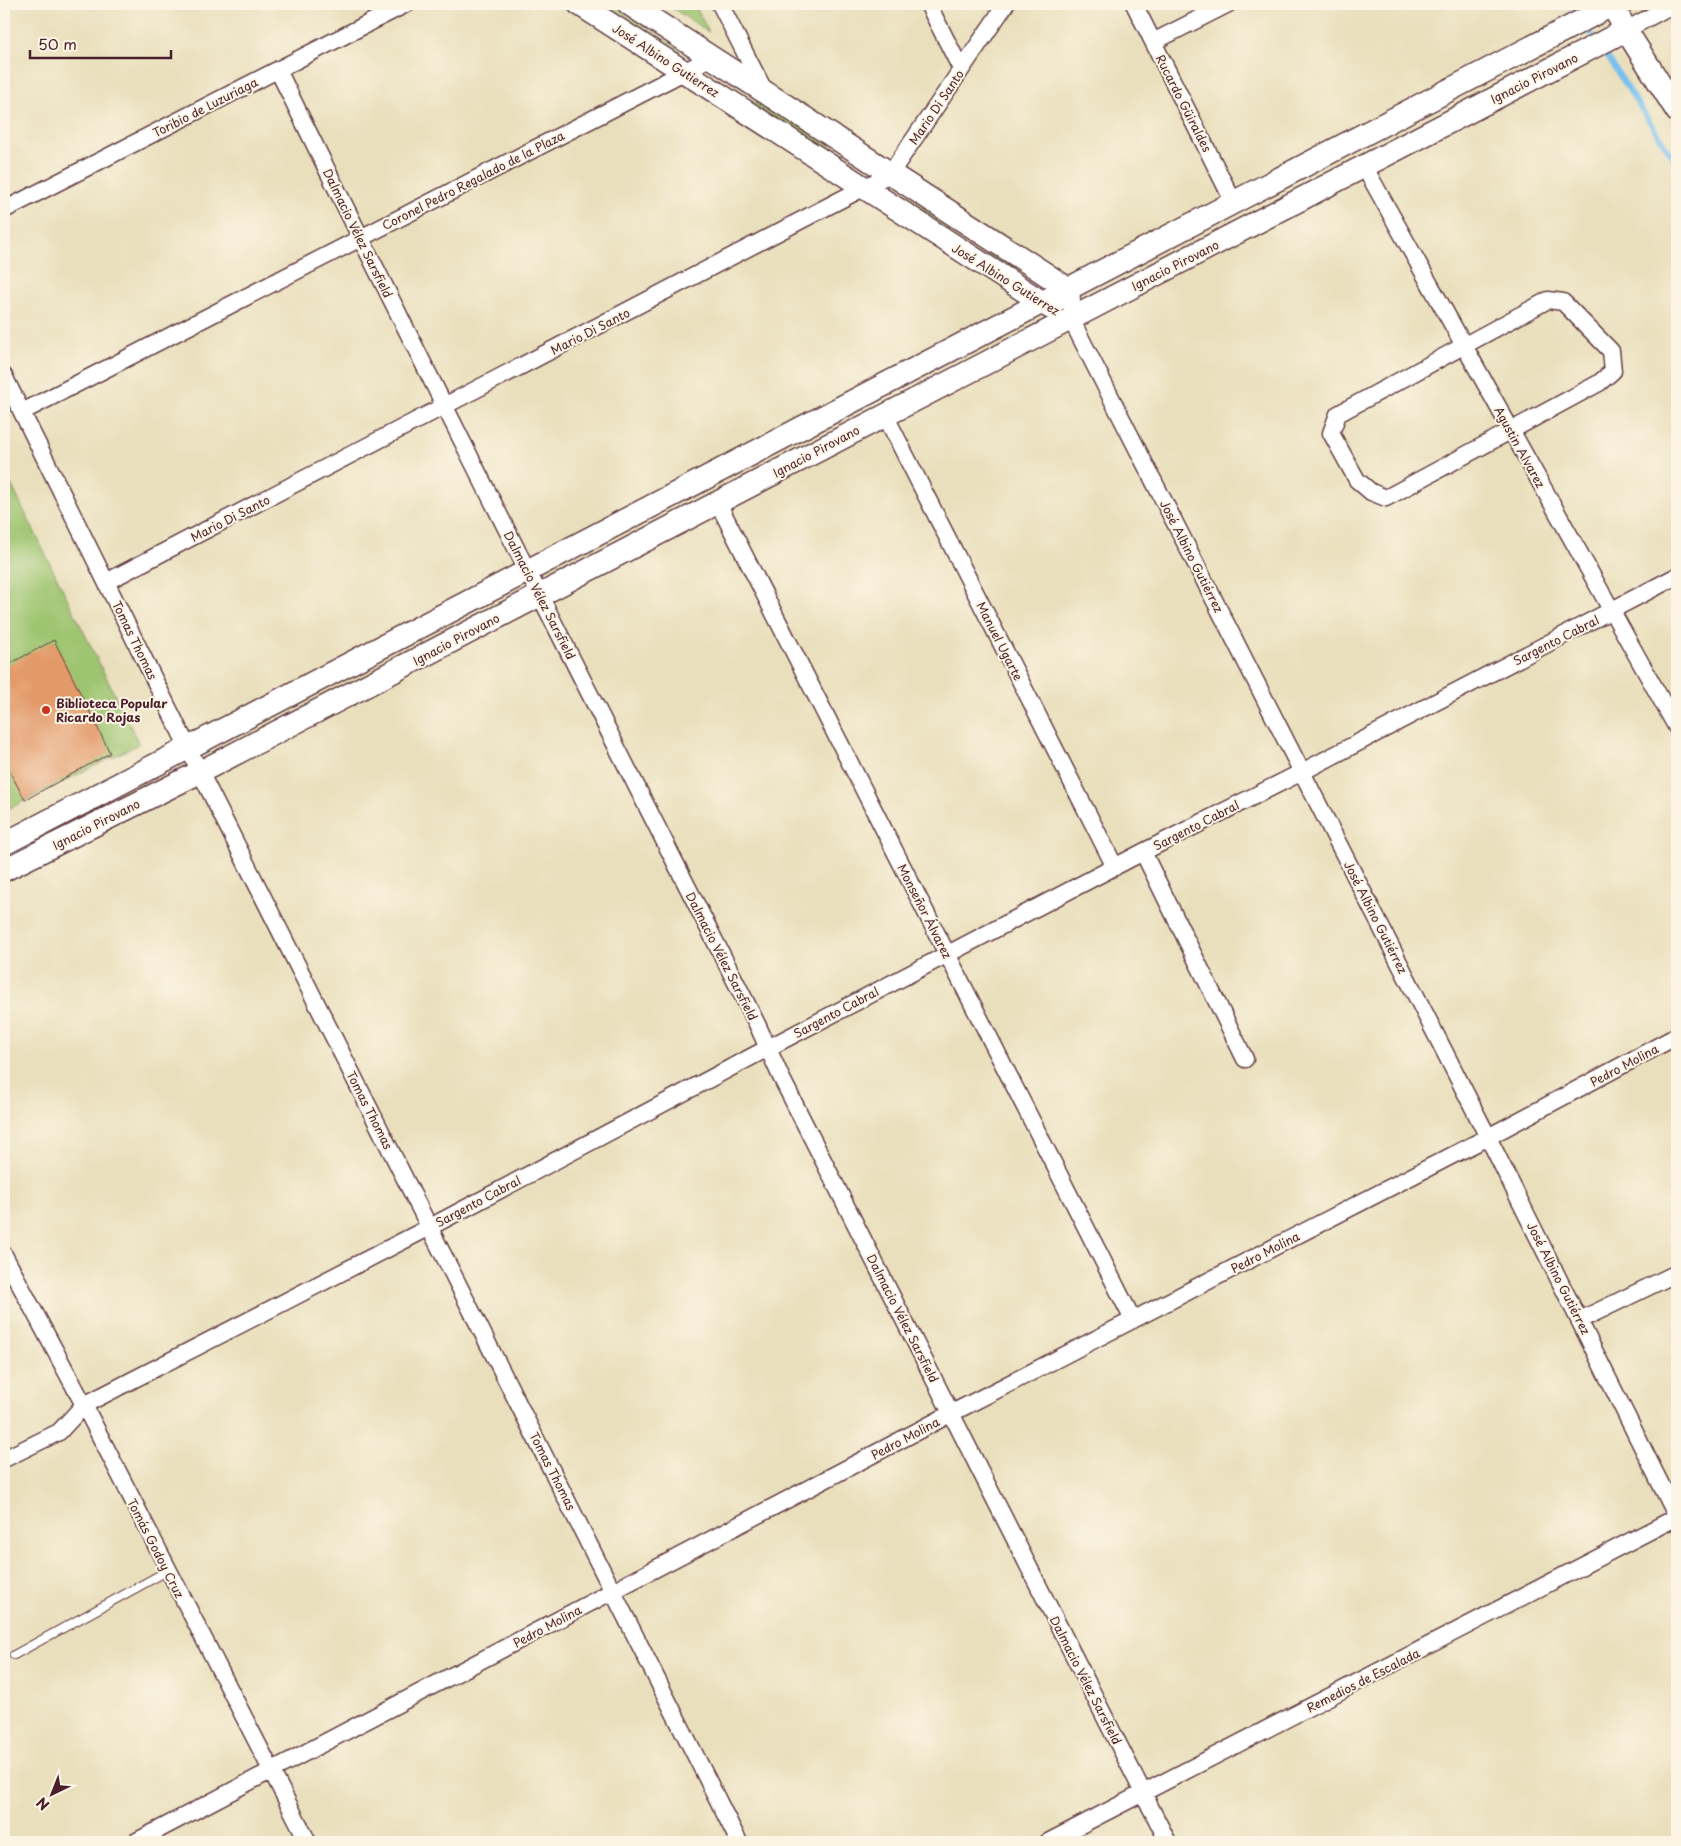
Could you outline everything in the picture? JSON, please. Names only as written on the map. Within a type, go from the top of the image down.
[{"type":"street","name":"Toribio de Luzuriaga","points":[[4,210],[406,4]]},
{"type":"street","name":"José Albino Gutierrez","points":[[579,4],[1041,303],[1071,319]]},
{"type":"street","name":"José Albino Gutierrez","points":[[629,4],[1068,289],[1071,319]]},
{"type":"street","points":[[720,4],[765,92]]},
{"type":"street","points":[[928,4],[961,69]]},
{"type":"street","name":"Mario Di Santo","points":[[106,582],[890,174],[1006,4]]},
{"type":"street","name":"Rucardo Güiraldes","points":[[1134,4],[1234,203]]},
{"type":"street","points":[[1153,42],[1228,4]]},
{"type":"street","points":[[1612,4],[1626,30],[1677,111]]},
{"type":"street","name":"Ignacio Pirovano","points":[[4,844],[1612,4]]},
{"type":"street","points":[[1626,30],[1674,4]]},
{"type":"street","name":"Ignacio Pirovano","points":[[4,870],[200,772],[1626,30]]},
{"type":"street","name":"Coronel Pedro Regalado de la Plaza","points":[[22,412],[711,57]]},
{"type":"street","name":"Dalmacio Vélez Sarsfield","points":[[278,70],[360,238],[781,1077],[1168,1842]]},
{"type":"street","name":"Agustin Alvarez","points":[[1364,166],[1677,728]]},
{"type":"street","points":[[1258,190],[1272,214]]},
{"type":"street","points":[[1210,215],[1222,240]]},
{"type":"street","points":[[1548,300],[1563,302],[1611,351],[1614,371],[1599,382],[1512,431],[1386,498],[1371,492],[1357,480],[1331,433],[1338,414],[1464,346],[1548,300]]},
{"type":"street","name":"José Albino Gutiérrez","points":[[1071,319],[1488,1136],[1677,1517]]},
{"type":"street","name":"Tomas Thomas","points":[[4,376],[200,772],[614,1590],[739,1842]]},
{"type":"street","name":"Manuel Ugarte","points":[[885,415],[1115,867]]},
{"type":"street","name":"Monseñor Álvarez","points":[[718,503],[1133,1320]]},
{"type":"street","name":"Sargento Cabral","points":[[4,1459],[59,1432],[84,1405],[430,1227],[947,954],[1302,772],[1677,576]]},
{"type":"street","points":[[1143,852],[1245,1059]]},
{"type":"street","name":"Pedro Molina","points":[[135,1842],[952,1413],[1488,1136],[1677,1036]]},
{"type":"street","name":"Tomás Godoy Cruz","points":[[4,1255],[84,1405],[308,1842]]},
{"type":"street","points":[[1580,1320],[1677,1273]]},
{"type":"street","name":"Remedios de Escalada","points":[[1048,1842],[1677,1517]]},
{"type":"lane","points":[[14,1655],[168,1571]]},
{"type":"green space","points":[[598,4],[611,4],[682,50],[675,54]]},
{"type":"green space","points":[[666,4],[694,4],[709,32]]},
{"type":"green space","points":[[760,100],[852,160],[846,166],[751,104]]},
{"type":"green space","points":[[907,196],[1025,272],[1017,275],[900,200]]},
{"type":"green space","points":[[4,470],[139,744],[4,811]]},
{"type":"building","name":"Biblioteca Popular Ricardo Rojas","points":[[54,640],[110,753],[25,800],[4,761],[4,667]]},
{"type":"waterway","points":[[1570,4],[1576,12]]},
{"type":"waterway","points":[[1589,30],[1592,35]]},
{"type":"waterway","points":[[1605,53],[1677,164]]},
{"type":"place","name":"Biblioteca Popular Ricardo Rojas","points":[[46,710]]}]
